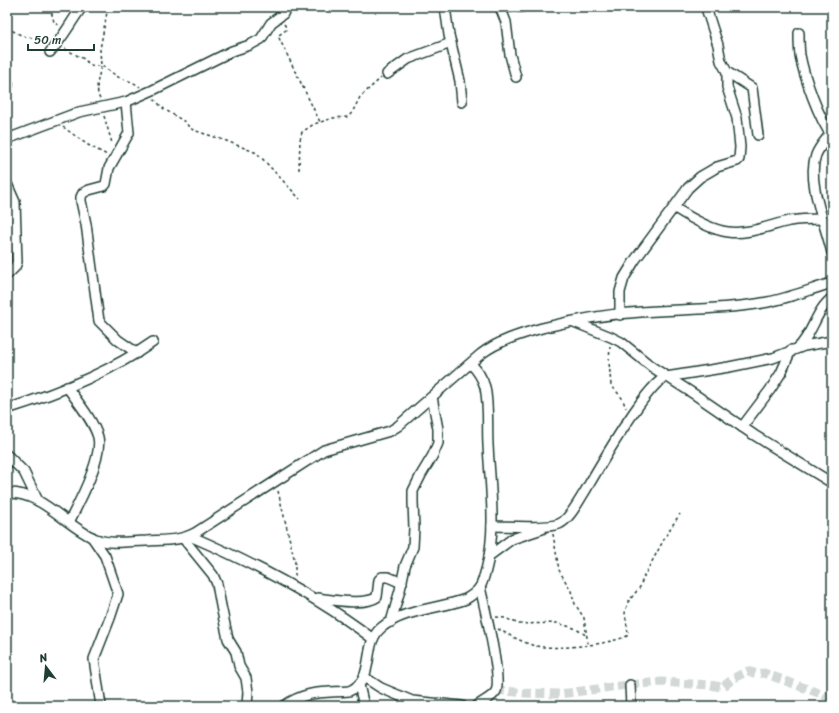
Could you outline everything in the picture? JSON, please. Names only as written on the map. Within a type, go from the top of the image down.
[{"type":"street","points":[[50,52],[58,44],[64,32],[82,7]]},
{"type":"street","points":[[7,139],[79,112],[126,102],[148,93],[229,52],[257,42],[263,36],[271,23],[280,18],[286,7]]},
{"type":"street","points":[[445,7],[451,43],[460,81],[462,102]]},
{"type":"street","points":[[500,7],[506,22],[510,55],[516,77]]},
{"type":"street","points":[[510,7],[522,7]]},
{"type":"street","points":[[706,8],[718,45],[721,61],[727,72],[752,88],[758,135]]},
{"type":"street","points":[[799,33],[800,54],[805,74],[821,117],[831,135],[818,151],[814,165],[814,178],[816,194],[832,253]]},
{"type":"street","points":[[387,74],[408,59],[451,43]]},
{"type":"street","points":[[620,314],[620,292],[624,278],[635,260],[675,208],[688,188],[717,167],[739,159],[740,147],[737,118],[727,86],[727,72]]},
{"type":"street","points":[[126,102],[129,133],[114,157],[107,173],[106,184],[84,193],[81,197],[81,201],[86,224],[99,321],[118,340],[137,353]]},
{"type":"street","points":[[7,184],[15,202],[17,262],[15,267],[7,275]]},
{"type":"street","points":[[675,208],[688,216],[717,229],[730,232],[741,232],[803,219],[823,219]]},
{"type":"street","points":[[7,493],[20,494],[38,501],[92,537],[98,539],[123,542],[187,537],[324,450],[390,431],[432,398],[471,364],[476,357],[487,349],[517,336],[555,325],[620,314],[740,306],[769,302],[832,283]]},
{"type":"street","points":[[742,427],[770,390],[795,349],[806,338],[820,311],[832,298]]},
{"type":"street","points":[[573,322],[611,336],[666,377],[742,427],[820,474],[832,483]]},
{"type":"street","points":[[490,556],[512,539],[562,522],[575,507],[629,421],[652,388],[662,378],[766,360],[795,349],[832,341]]},
{"type":"street","points":[[7,409],[35,400],[98,375],[137,353],[153,342]]},
{"type":"street","points":[[362,704],[362,681],[367,670],[369,651],[376,633],[391,622],[412,613],[466,599],[471,596],[480,587],[490,556],[492,526],[488,414],[486,394],[480,374],[471,364]]},
{"type":"street","points":[[67,387],[86,415],[97,435],[98,441],[98,451],[90,476],[69,522]]},
{"type":"street","points":[[391,622],[402,583],[405,566],[413,547],[413,492],[433,455],[438,442],[438,429],[432,398]]},
{"type":"street","points":[[7,456],[24,472],[38,501]]},
{"type":"street","points":[[820,474],[832,473]]},
{"type":"street","points":[[492,526],[551,525]]},
{"type":"street","points":[[92,537],[105,556],[118,594],[94,659],[101,706]]},
{"type":"street","points":[[187,537],[234,555],[295,587],[315,598],[373,639]]},
{"type":"street","points":[[187,537],[218,584],[228,639],[236,652],[240,669],[246,678],[248,706]]},
{"type":"street","points":[[315,598],[344,601],[371,600],[377,597],[379,580],[382,577],[402,583]]},
{"type":"street","points":[[477,706],[494,693],[498,684],[495,660],[480,587]]},
{"type":"street","points":[[284,706],[292,701],[308,695],[322,692],[349,691],[362,681]]},
{"type":"street","points":[[362,681],[412,701],[462,706]]},
{"type":"street","points":[[630,684],[631,706]]},
{"type":"path","points":[[50,7],[54,22],[64,32]]},
{"type":"path","points":[[53,121],[88,145],[114,157],[97,89],[101,66],[100,49],[108,7]]},
{"type":"path","points":[[757,7],[765,9]]},
{"type":"path","points":[[280,18],[286,27],[285,31],[279,35],[279,38],[320,122]]},
{"type":"path","points":[[7,28],[23,36],[58,44],[84,59],[90,65],[101,66],[118,77],[134,83],[148,93],[164,109],[185,122],[190,129],[257,153],[300,199]]},
{"type":"path","points":[[299,170],[301,135],[306,129],[320,122],[333,118],[345,118],[348,116],[352,113],[360,97],[387,74]]},
{"type":"path","points":[[611,336],[608,362],[610,379],[613,388],[622,398],[629,421]]},
{"type":"path","points":[[276,481],[295,562],[295,587]]},
{"type":"path","points":[[487,619],[510,636],[533,645],[550,647],[588,644],[615,640],[627,636],[628,633],[625,613],[628,602],[640,587],[643,578],[668,532],[680,514]]},
{"type":"path","points":[[551,525],[554,550],[559,570],[571,591],[575,604],[584,618],[588,644]]},
{"type":"path","points":[[487,619],[505,618],[519,624],[558,623],[574,628],[586,635]]},
{"type":"tunnel","points":[[496,690],[560,694],[661,682],[721,687],[748,671],[757,674],[764,673],[832,698]]}]
